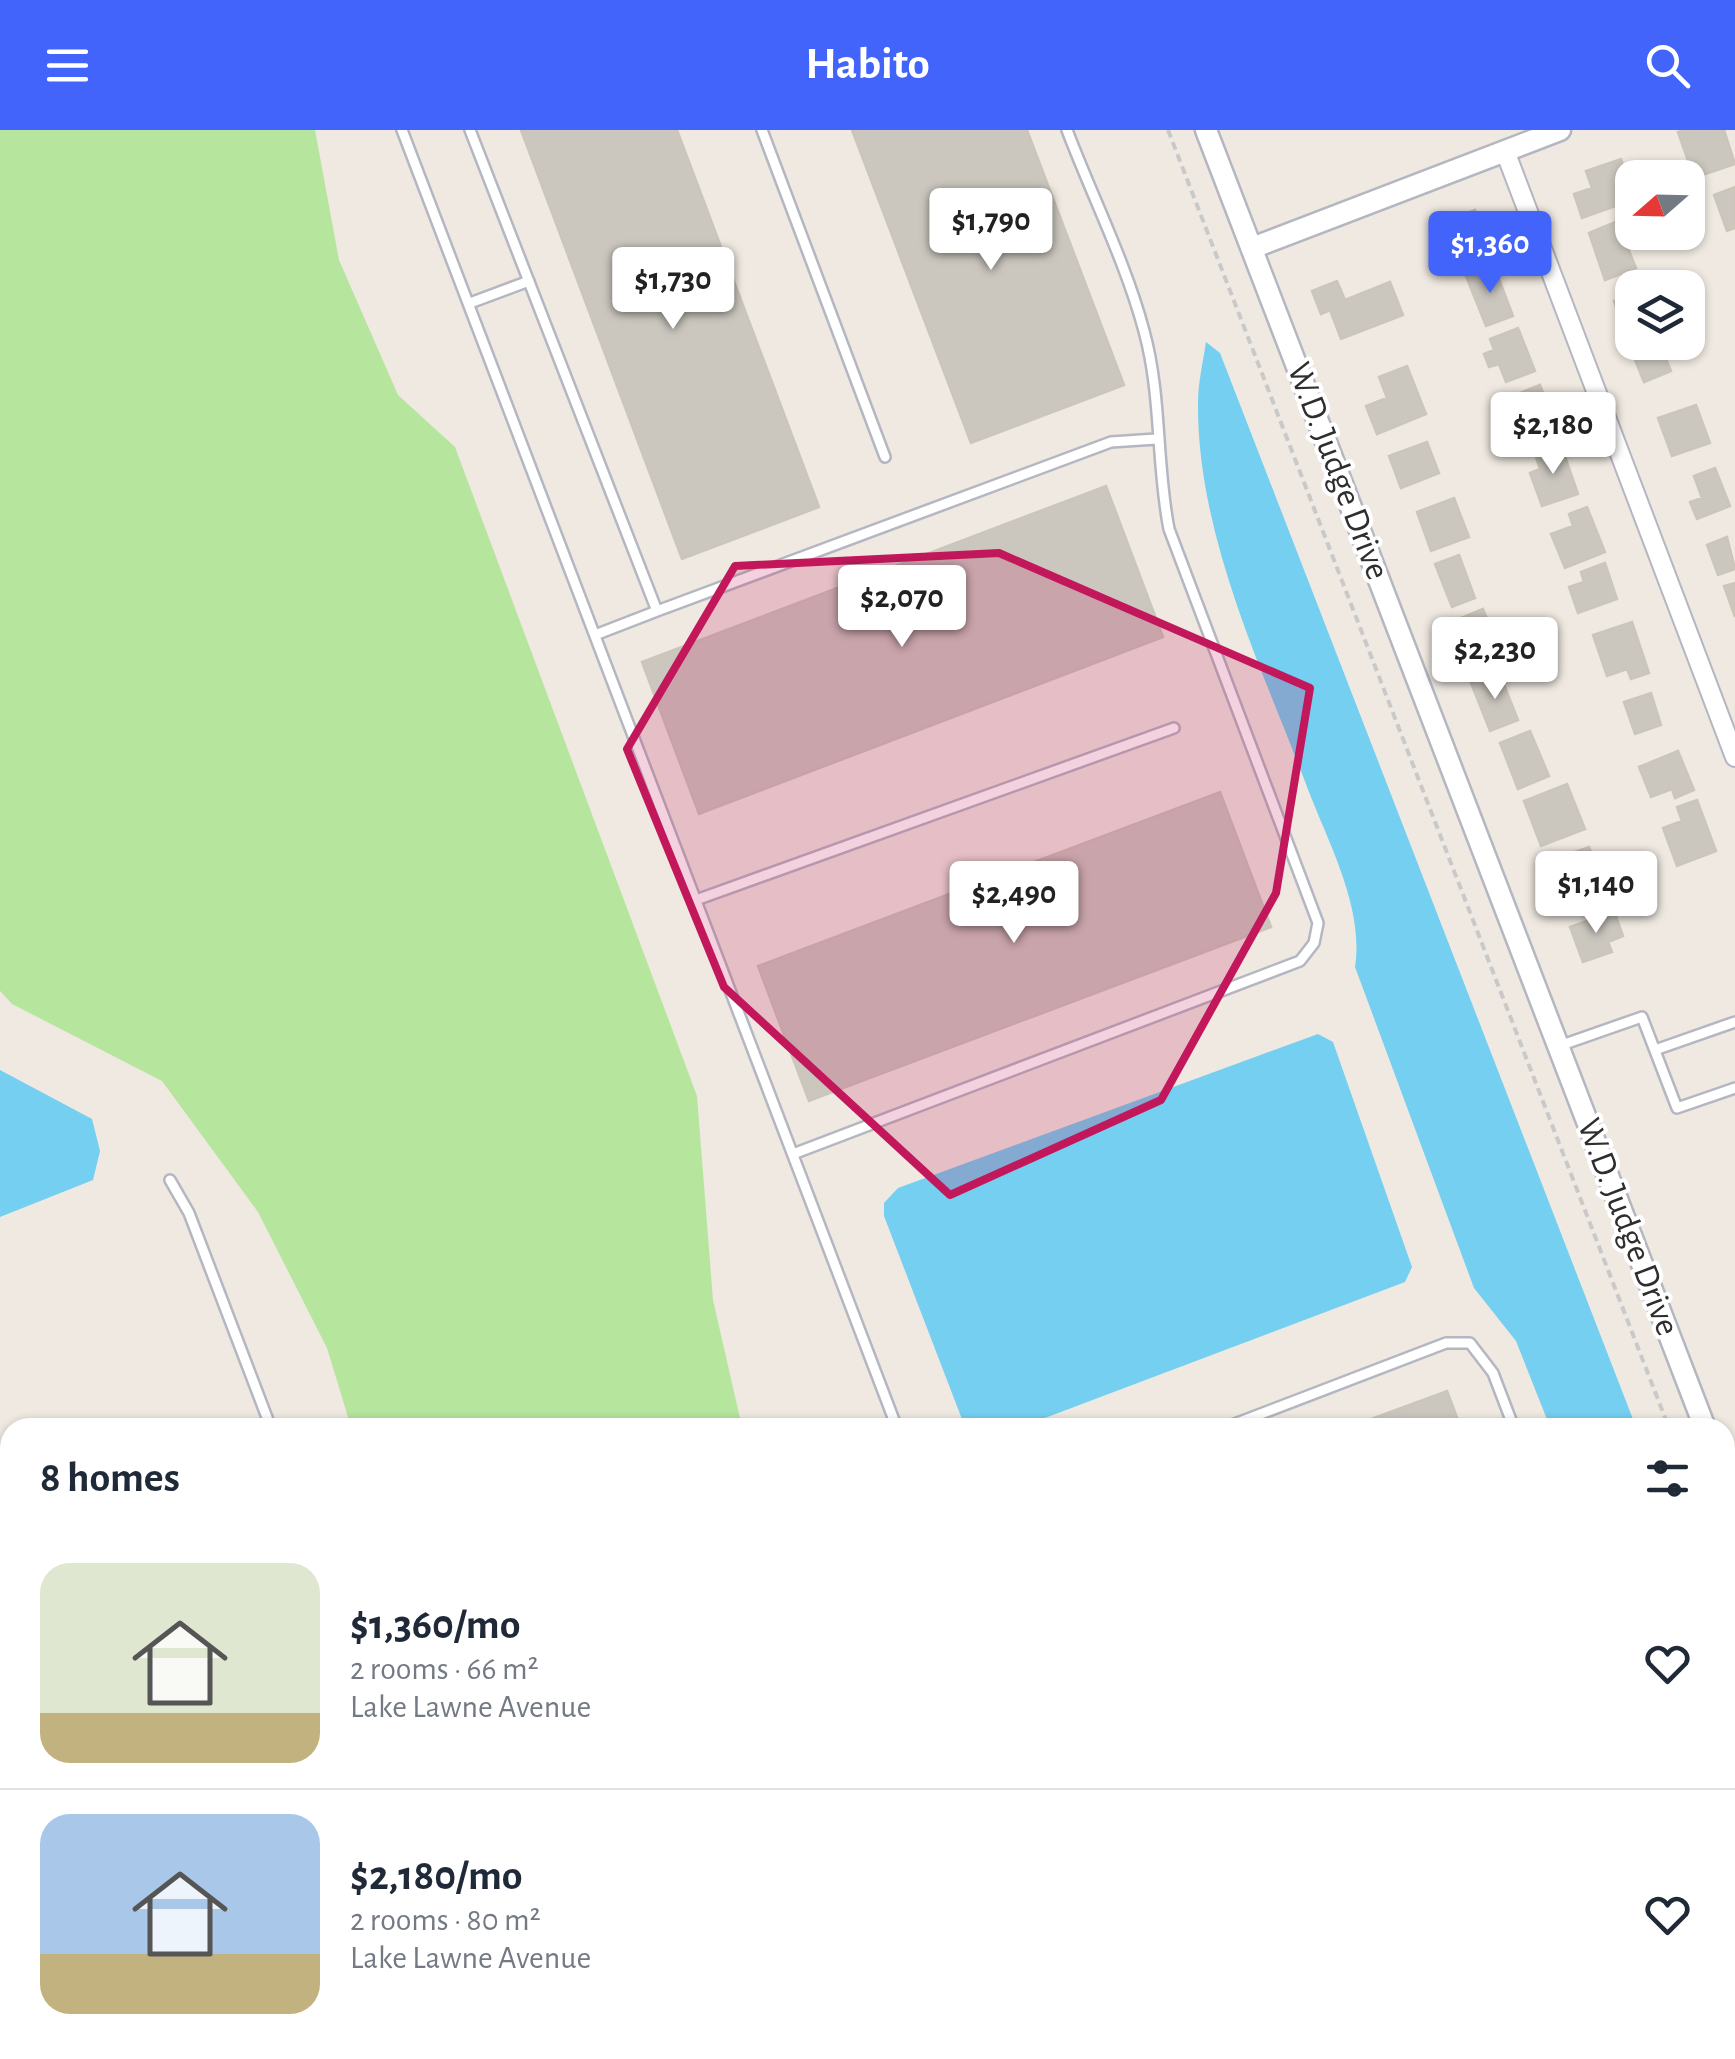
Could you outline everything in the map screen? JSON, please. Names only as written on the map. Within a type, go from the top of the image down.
[{"type":"street","name":"W.D. Judge Drive","points":[[1206,130],[1701,1418]]},
{"type":"street","points":[[1252,248],[1560,130]]},
{"type":"street","points":[[1505,151],[1735,757]]},
{"type":"lane","points":[[402,130],[893,1418]]},
{"type":"lane","points":[[470,130],[657,611]]},
{"type":"lane","points":[[762,130],[885,457]]},
{"type":"lane","points":[[793,1154],[1300,961],[1314,944],[1318,924],[1169,529],[1156,439],[1154,382],[1144,330],[1067,130]]},
{"type":"lane","points":[[470,303],[529,281]]},
{"type":"lane","points":[[595,634],[1111,442],[1156,439]]},
{"type":"lane","points":[[696,900],[1174,728]]},
{"type":"lane","points":[[1559,1046],[1642,1017],[1677,1108],[1735,1088]]},
{"type":"lane","points":[[1654,1050],[1735,1022]]},
{"type":"lane","points":[[170,1180],[189,1213],[266,1418]]},
{"type":"lane","points":[[1250,1418],[1446,1343],[1470,1343],[1493,1373],[1510,1418]]},
{"type":"path","points":[[1168,130],[1665,1418]]},
{"type":"highlighted area","points":[[999,553],[1310,688],[1276,893],[1161,1100],[950,1195],[724,987],[627,749],[735,566]]},
{"type":"green space","points":[[0,130],[315,130],[339,260],[398,395],[455,447],[697,1096],[713,1300],[740,1418],[348,1418],[327,1348],[258,1212],[162,1081],[12,1004],[0,991]]},
{"type":"water","points":[[1206,342],[1220,353],[1633,1418],[1546,1418],[1516,1341],[1474,1288],[1355,967],[1355,923],[1343,878],[1236,602],[1208,503],[1198,395]]},
{"type":"water","points":[[1318,1034],[1333,1042],[1412,1267],[1405,1282],[1045,1418],[962,1418],[884,1216],[884,1203],[898,1188]]},
{"type":"water","points":[[0,1070],[92,1119],[100,1151],[93,1180],[0,1217]]},
{"type":"building","points":[[521,130],[677,130],[819,507],[682,559]]},
{"type":"building","points":[[852,130],[1027,130],[1124,385],[971,443]]},
{"type":"building","points":[[1724,130],[1735,164],[1705,174],[1705,160],[1688,160],[1678,132]]},
{"type":"building","points":[[1615,161],[1615,206],[1582,218],[1574,194],[1592,188],[1586,171]]},
{"type":"building","points":[[1735,187],[1735,228],[1727,231],[1714,195]]},
{"type":"building","points":[[1475,210],[1493,255],[1466,265],[1448,221]]},
{"type":"building","points":[[1615,222],[1615,250],[1629,250],[1636,268],[1615,270],[1615,276],[1605,280],[1589,233]]},
{"type":"building","points":[[1494,266],[1513,316],[1486,326],[1466,276]]},
{"type":"building","points":[[1337,281],[1345,300],[1390,282],[1403,315],[1341,339],[1330,310],[1321,314],[1312,291]]},
{"type":"building","points":[[1518,328],[1535,371],[1506,382],[1499,364],[1489,367],[1484,354],[1494,350],[1490,339]]},
{"type":"building","points":[[1635,360],[1666,360],[1671,371],[1644,382]]},
{"type":"building","points":[[1407,366],[1426,414],[1377,434],[1366,406],[1387,398],[1379,377]]},
{"type":"building","points":[[1540,385],[1559,434],[1520,449],[1507,413],[1525,406],[1520,393]]},
{"type":"building","points":[[1696,405],[1710,443],[1672,456],[1658,418]]},
{"type":"building","points":[[1427,442],[1439,473],[1401,488],[1389,456]]},
{"type":"building","points":[[1561,445],[1578,494],[1542,506],[1530,473],[1540,469],[1535,454]]},
{"type":"building","points":[[1715,468],[1730,506],[1697,519],[1690,502],[1702,498],[1694,476]]},
{"type":"building","points":[[1106,486],[1163,637],[699,814],[642,662]]},
{"type":"building","points":[[1454,498],[1469,537],[1431,551],[1417,512]]},
{"type":"building","points":[[1587,507],[1605,552],[1565,568],[1551,534],[1573,526],[1569,514]]},
{"type":"building","points":[[1727,537],[1735,569],[1718,575],[1707,545]]},
{"type":"building","points":[[1459,555],[1475,598],[1452,607],[1435,564]]},
{"type":"building","points":[[1605,563],[1617,599],[1578,613],[1569,587],[1584,582],[1581,572]]},
{"type":"building","points":[[1735,583],[1735,617],[1724,586]]},
{"type":"building","points":[[1483,609],[1502,656],[1473,668],[1454,621]]},
{"type":"building","points":[[1632,622],[1649,673],[1631,679],[1627,669],[1607,676],[1593,635]]},
{"type":"building","points":[[1499,672],[1518,720],[1490,731],[1471,683]]},
{"type":"building","points":[[1651,693],[1661,725],[1635,734],[1624,702]]},
{"type":"building","points":[[1530,731],[1549,776],[1518,789],[1500,743]]},
{"type":"building","points":[[1678,751],[1694,790],[1675,798],[1672,789],[1651,797],[1639,767]]},
{"type":"building","points":[[1567,784],[1585,829],[1541,846],[1524,801]]},
{"type":"building","points":[[1220,792],[1271,927],[809,1101],[758,966]]},
{"type":"building","points":[[1697,800],[1716,851],[1677,866],[1663,828],[1682,821],[1677,807]]},
{"type":"building","points":[[1589,847],[1598,873],[1583,878],[1587,889],[1559,899],[1546,862]]},
{"type":"building","points":[[1614,911],[1623,936],[1608,942],[1612,952],[1583,962],[1570,927]]},
{"type":"building","points":[[1447,1391],[1457,1418],[1374,1418]]}]
